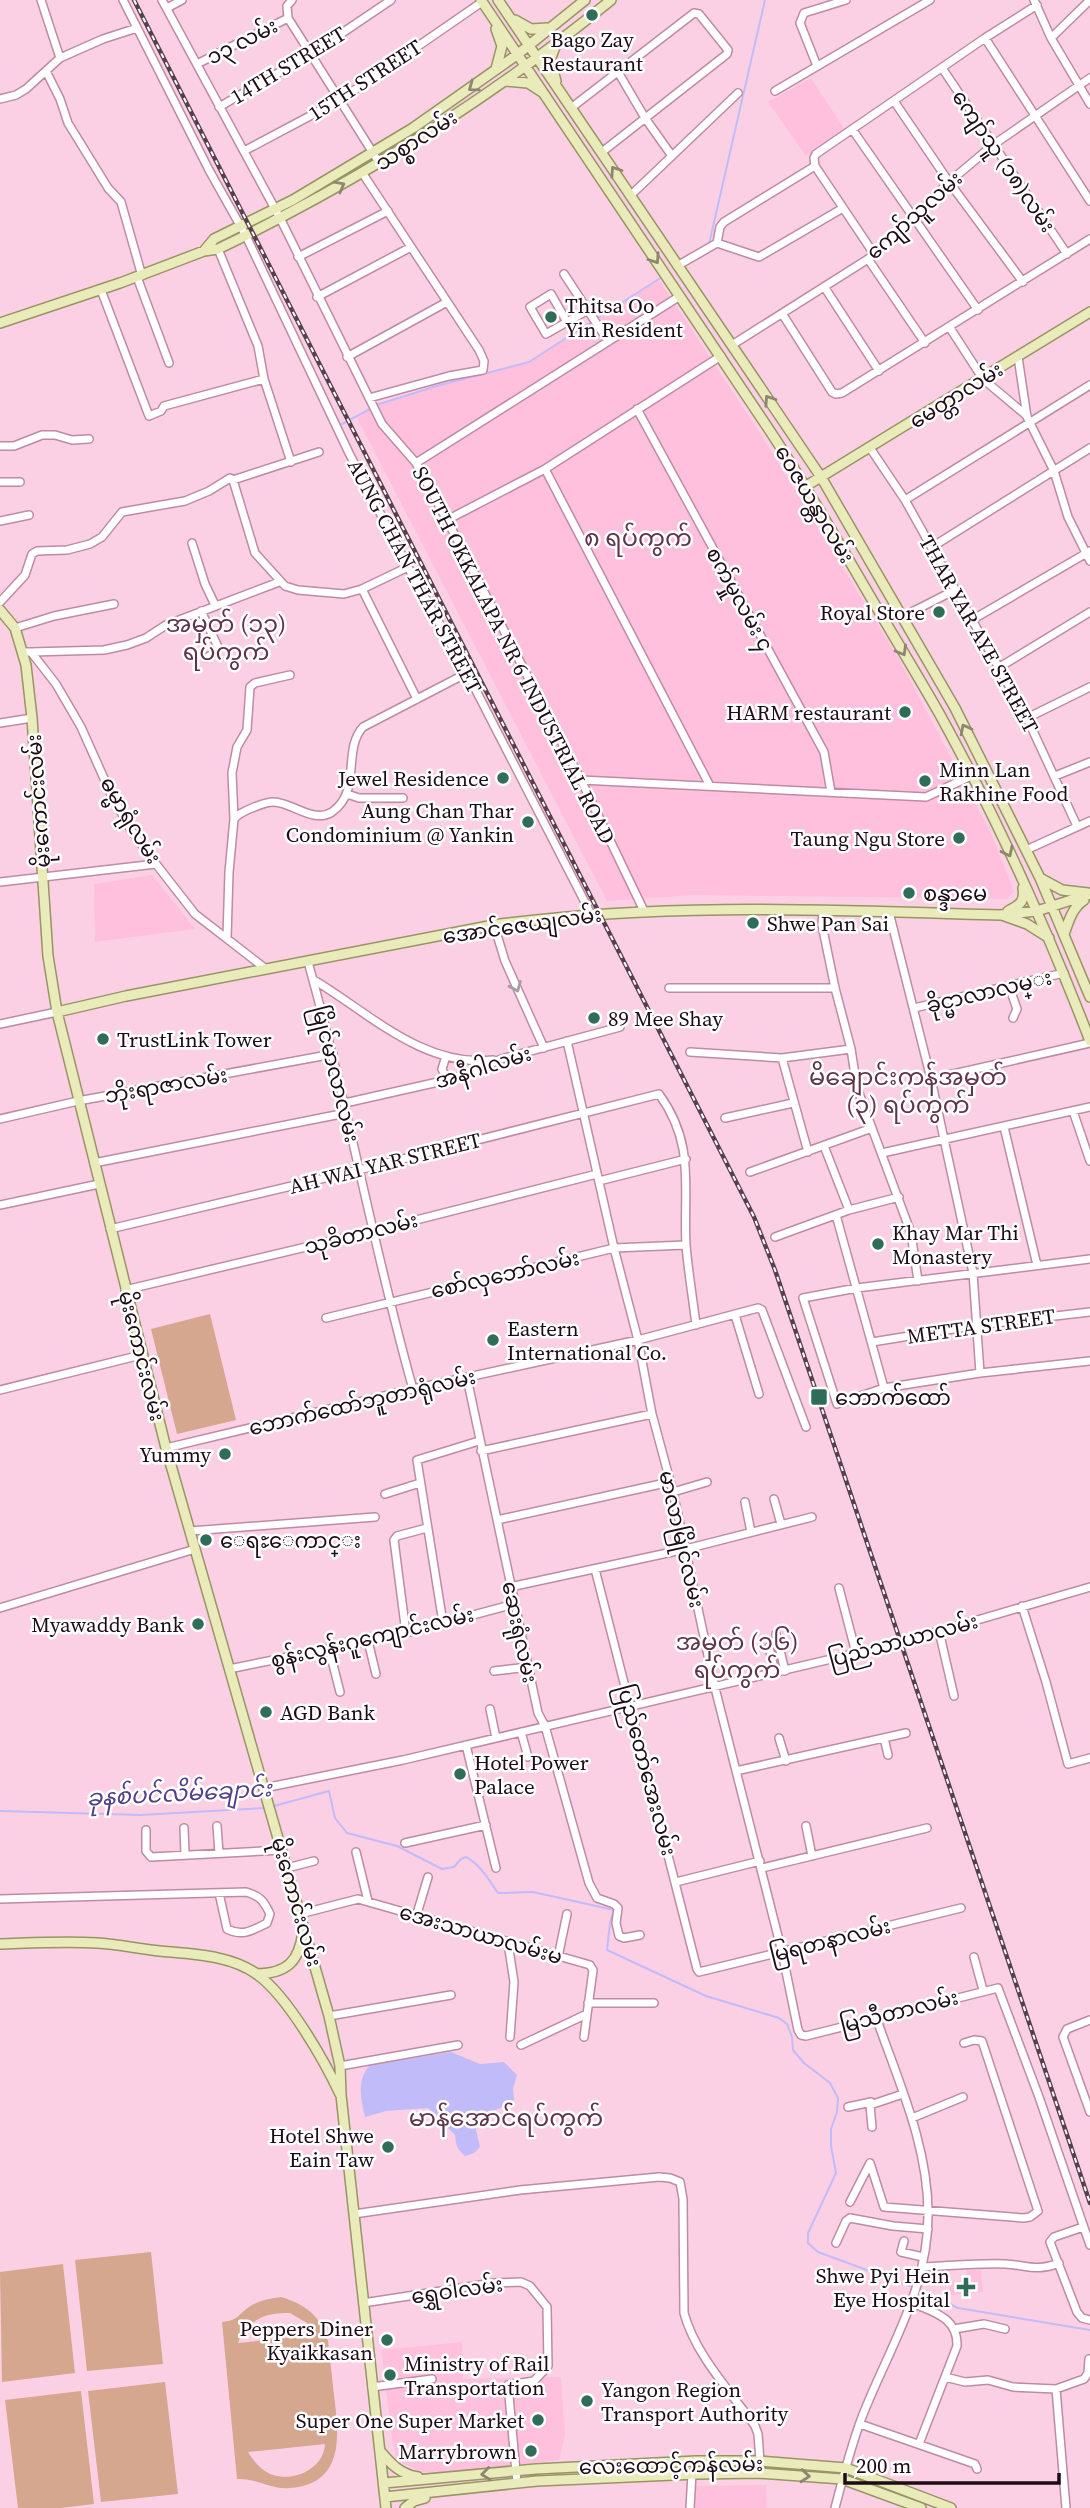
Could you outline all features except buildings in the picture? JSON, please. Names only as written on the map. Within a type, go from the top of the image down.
[{"type":"main road","name":"သစ္စာလမ်း","points":[[0,323],[101,290],[204,251],[218,250],[246,236],[422,122],[518,54],[585,0]]},
{"type":"main road","name":"သစ္စာလမ်း","points":[[204,251],[214,239],[240,226],[278,214],[363,174],[432,132],[527,67],[611,0]]},
{"type":"main road","name":"ဝေဇယန္တာလမ်း","points":[[481,1],[806,486],[940,715],[1037,911],[1090,1042]]},
{"type":"main road","points":[[500,3],[520,25],[537,30],[552,27]]},
{"type":"main road","name":"ဝေဇယန္တာလမ်း","points":[[500,3],[821,477],[955,708],[1040,878],[1090,997]]},
{"type":"main road","points":[[490,15],[502,46],[496,69]]},
{"type":"main road","points":[[559,43],[550,60],[560,92]]},
{"type":"main road","points":[[505,81],[528,83],[549,100]]},
{"type":"main road","points":[[634,226],[646,218]]},
{"type":"main road","name":"မေတ္တာလမ်း","points":[[806,486],[1090,312]]},
{"type":"main road","name":"မိုးကောင်းလမ်း","points":[[0,610],[15,628],[27,652],[48,956],[57,1012],[141,1355],[304,1927],[340,2066],[386,2508]]},
{"type":"main road","points":[[940,715],[955,708]]},
{"type":"main road","points":[[1040,878],[1062,890],[1090,894]]},
{"type":"main road","points":[[1000,915],[1022,902],[1025,897],[1022,879]]},
{"type":"main road","points":[[1064,934],[1077,905],[1090,894]]},
{"type":"main road","name":"အောင်ဇေယျလမ်း","points":[[57,1012],[126,996],[494,925],[644,911],[1000,915],[1052,908],[1090,894]]},
{"type":"main road","points":[[1000,915],[1027,924],[1049,938]]},
{"type":"main road","points":[[257,1974],[267,1974],[286,1967],[296,1958],[304,1927]]},
{"type":"main road","points":[[0,1944],[98,1943],[232,1962],[257,1974],[282,2001],[315,2047],[341,2095]]},
{"type":"main road","points":[[380,2451],[394,2467],[409,2476],[448,2479]]},
{"type":"main road","points":[[694,2474],[696,2461]]},
{"type":"main road","name":"လေးထောင့်ကန်လမ်း","points":[[384,2483],[536,2469],[696,2461],[760,2461],[846,2468],[920,2506]]},
{"type":"main road","points":[[536,2469],[537,2481]]},
{"type":"main road","name":"လေးထောင့်ကန်လမ်း","points":[[385,2497],[537,2481],[758,2473],[842,2479],[920,2506],[951,2508]]},
{"type":"main road","points":[[405,2508],[414,2501],[450,2491]]},
{"type":"street","points":[[41,0],[60,58]]},
{"type":"street","name":"AUNG CHAN THAR STREET","points":[[123,0],[246,236],[319,392],[408,567],[467,673],[591,914]]},
{"type":"street","name":"SOUTH OKKALAPA NR 6 INDUSTRIAL ROAD","points":[[162,0],[278,214],[382,424],[416,463],[447,520],[581,780],[644,911]]},
{"type":"street","points":[[167,8],[181,0]]},
{"type":"street","points":[[292,0],[287,6],[288,18],[380,164]]},
{"type":"street","name":"14TH STREET","points":[[219,107],[311,54],[391,0]]},
{"type":"street","points":[[817,66],[800,18],[804,13],[846,0]]},
{"type":"street","points":[[775,91],[930,0]]},
{"type":"street","points":[[1051,38],[1090,0]]},
{"type":"street","name":"15TH STREET","points":[[244,151],[340,100],[481,1]]},
{"type":"street","points":[[925,343],[815,166],[816,154],[1036,3],[1051,38],[1090,104]]},
{"type":"street","points":[[571,108],[694,13],[699,14],[728,50],[727,54],[602,152]]},
{"type":"street","name":"၁၃ လမ်း","points":[[197,64],[288,18]]},
{"type":"street","points":[[0,99],[26,89],[60,58],[137,28]]},
{"type":"street","points":[[985,38],[1090,201]]},
{"type":"street","name":"ကျော်သူ (၁၈)လမ်း","points":[[942,68],[1067,254]]},
{"type":"street","points":[[46,71],[68,123],[108,188],[121,202],[140,276],[169,363]]},
{"type":"street","points":[[618,72],[645,118],[672,156]]},
{"type":"street","name":"ကျော်သူလမ်း","points":[[733,345],[871,256],[949,182],[993,145],[1090,78]]},
{"type":"street","points":[[631,195],[738,93]]},
{"type":"street","points":[[894,101],[949,182],[1023,282]]},
{"type":"street","points":[[852,130],[978,310]]},
{"type":"street","points":[[717,243],[720,227],[724,222],[815,166]]},
{"type":"street","points":[[363,174],[484,361],[483,370],[449,376],[369,398]]},
{"type":"street","points":[[677,266],[717,243],[759,257],[843,208]]},
{"type":"street","points":[[298,257],[388,211]]},
{"type":"street","points":[[783,315],[832,392],[842,393],[1090,239]]},
{"type":"street","points":[[317,297],[411,247]]},
{"type":"street","points":[[218,250],[258,346],[264,379],[291,463]]},
{"type":"street","points":[[564,274],[608,341]]},
{"type":"street","points":[[825,288],[879,371]]},
{"type":"street","points":[[101,290],[149,416],[162,411],[164,406],[264,379]]},
{"type":"street","points":[[567,322],[551,294],[530,307],[547,334],[588,310]]},
{"type":"street","points":[[416,463],[680,296]]},
{"type":"street","points":[[347,357],[447,302]]},
{"type":"street","points":[[950,328],[983,379],[1028,420]]},
{"type":"street","points":[[447,520],[545,469],[721,356]]},
{"type":"street","points":[[972,620],[1089,555],[1068,517],[1054,471],[1028,420],[1018,357]]},
{"type":"street","points":[[905,500],[1028,420],[1090,385]]},
{"type":"street","name":"စက်မှုလမ်း ၄","points":[[637,410],[824,752],[831,792]]},
{"type":"street","points":[[0,446],[14,446],[42,435],[55,435],[72,440],[89,439]]},
{"type":"street","name":"THAR YAR AYE STREET","points":[[870,448],[905,500],[1027,718],[1077,826]]},
{"type":"street","points":[[932,547],[1090,448]]},
{"type":"street","points":[[0,602],[25,575],[32,554],[37,551],[67,550],[90,544],[102,537],[122,512],[185,501],[230,478],[233,480],[319,452]]},
{"type":"street","points":[[545,469],[710,786]]},
{"type":"street","points":[[233,480],[255,553],[273,570],[279,582],[298,590],[335,594],[362,589],[408,567]]},
{"type":"street","points":[[0,482],[20,482]]},
{"type":"street","points":[[0,522],[29,515]]},
{"type":"street","points":[[192,543],[215,606]]},
{"type":"street","points":[[27,652],[104,650],[127,645],[146,638],[166,625],[279,582]]},
{"type":"street","points":[[362,589],[416,699]]},
{"type":"street","points":[[902,617],[955,590]]},
{"type":"street","points":[[15,628],[54,616],[114,604]]},
{"type":"street","points":[[201,611],[218,647],[207,658]]},
{"type":"street","points":[[998,667],[1090,612]]},
{"type":"street","name":"ဓမ္မာရုံလမ်း","points":[[27,652],[56,684],[81,727],[111,794],[131,830],[156,864],[195,914],[265,970]]},
{"type":"street","points":[[234,819],[246,810],[271,802],[310,814],[332,812],[347,793],[352,775],[354,742],[363,727],[467,673]]},
{"type":"street","points":[[227,938],[234,819],[232,773],[237,747],[247,730],[250,687],[255,683],[290,675]]},
{"type":"street","points":[[1027,718],[1090,687]]},
{"type":"street","points":[[0,723],[32,718]]},
{"type":"street","points":[[1055,776],[1090,762]]},
{"type":"street","points":[[581,780],[926,797],[971,776]]},
{"type":"street","points":[[347,793],[359,798],[403,798]]},
{"type":"street","points":[[1026,850],[1090,821]]},
{"type":"street","points":[[0,882],[156,864]]},
{"type":"street","points":[[823,911],[822,925],[851,1049],[857,1088],[911,1233],[918,1281]]},
{"type":"street","points":[[889,912],[932,1079],[973,1273],[980,1373]]},
{"type":"street","points":[[494,925],[505,961],[544,1048]]},
{"type":"street","name":"မြိုင်မာလာလမ်း","points":[[308,962],[345,1104],[388,1302],[413,1389]]},
{"type":"street","name":"ခိုင္မာလာလမ္း","points":[[914,1008],[1064,973]]},
{"type":"street","points":[[313,979],[387,1029],[446,1056],[477,1062],[501,1059]]},
{"type":"street","points":[[1009,986],[1017,1009],[1013,1018]]},
{"type":"street","points":[[669,988],[835,988]]},
{"type":"street","name":"အောင်ဇေယျလမ်း","points":[[0,1024],[57,1012]]},
{"type":"street","name":"အနီဂါလမ်း","points":[[345,1104],[447,1080],[501,1059],[620,1027]]},
{"type":"street","name":"မာလာမြိုင်လမ်း","points":[[567,1041],[638,1340],[652,1413],[673,1492],[715,1688],[761,1864],[801,2035]]},
{"type":"street","points":[[932,1079],[1090,1042]]},
{"type":"street","points":[[690,1052],[782,1058],[851,1049]]},
{"type":"street","name":"ဘိုးရာဇာလမ်း","points":[[0,1119],[78,1101],[333,1054]]},
{"type":"street","points":[[446,1056],[442,1069],[447,1080]]},
{"type":"street","points":[[782,1058],[808,1152]]},
{"type":"street","name":"AH WAI YAR STREET","points":[[110,1228],[359,1170],[659,1094],[678,1128],[686,1159]]},
{"type":"street","points":[[724,1118],[793,1104]]},
{"type":"street","points":[[882,1153],[1090,1107]]},
{"type":"street","points":[[1073,1111],[1090,1161]]},
{"type":"street","points":[[94,1163],[346,1113]]},
{"type":"street","points":[[1004,1127],[1037,1265]]},
{"type":"street","points":[[750,1172],[872,1128]]},
{"type":"street","points":[[824,1146],[849,1210]]},
{"type":"street","points":[[686,1159],[686,1245],[696,1325]]},
{"type":"street","name":"သုခိတာလမ်း","points":[[125,1290],[598,1177],[686,1159]]},
{"type":"street","points":[[0,1205],[99,1184]]},
{"type":"street","points":[[775,1237],[849,1210],[899,1197]]},
{"type":"street","points":[[836,1215],[884,1388]]},
{"type":"street","name":"စော်လှဘော်လမ်း","points":[[326,1318],[614,1248],[686,1245]]},
{"type":"street","points":[[1090,1259],[857,1287],[803,1298],[837,1404],[884,1388],[980,1373],[1090,1361]]},
{"type":"street","name":"ဘောက်ထော်ဘူတာရုံလမ်း","points":[[166,1448],[413,1389],[638,1340],[758,1308],[762,1310],[806,1427]]},
{"type":"street","name":"METTA STREET","points":[[872,1342],[978,1325],[1090,1312]]},
{"type":"street","points":[[735,1315],[759,1394]]},
{"type":"street","points":[[0,1390],[141,1355]]},
{"type":"street","name":"ဆေးရုံလမ်း","points":[[467,1378],[538,1713],[545,1726],[589,1883],[597,1898],[614,1903],[618,1908],[615,1923],[619,1936],[639,1935]]},
{"type":"street","points":[[481,1451],[652,1413]]},
{"type":"street","points":[[443,1622],[416,1465],[420,1457],[479,1441]]},
{"type":"street","points":[[497,1520],[670,1482]]},
{"type":"street","points":[[673,1492],[707,1482]]},
{"type":"street","points":[[385,1494],[420,1483]]},
{"type":"street","points":[[774,1499],[781,1524]]},
{"type":"street","points":[[745,1502],[751,1532]]},
{"type":"street","points":[[190,1531],[374,1517]]},
{"type":"street","points":[[510,1587],[686,1549],[812,1517]]},
{"type":"street","points":[[406,1633],[394,1540],[397,1536],[427,1528]]},
{"type":"street","points":[[0,1608],[195,1549]]},
{"type":"street","name":"ပြည်တော်အေးလမ်း","points":[[594,1569],[699,1972]]},
{"type":"street","name":"ပြည်သာယာလမ်း","points":[[264,1788],[466,1745],[785,1671],[939,1631],[1090,1587]]},
{"type":"street","points":[[839,1588],[856,1653]]},
{"type":"street","name":"စွန်းလွန်းဂူကျောင်းလမ်း","points":[[229,1669],[406,1633],[513,1604]]},
{"type":"street","points":[[1022,1606],[1068,1764],[1090,1758]]},
{"type":"street","points":[[939,1631],[954,1696]]},
{"type":"street","points":[[776,1634],[785,1671]]},
{"type":"street","points":[[368,1641],[376,1674]]},
{"type":"street","points":[[769,1647],[775,1673]]},
{"type":"street","points":[[329,1649],[340,1692]]},
{"type":"street","points":[[494,1671],[528,1667]]},
{"type":"street","points":[[490,1709],[496,1738]]},
{"type":"street","points":[[521,1732],[528,1757]]},
{"type":"street","points":[[736,1771],[906,1733]]},
{"type":"street","points":[[779,1738],[786,1761]]},
{"type":"street","points":[[884,1738],[888,1755]]},
{"type":"street","points":[[466,1745],[496,1868]]},
{"type":"street","points":[[405,1843],[486,1825]]},
{"type":"street","points":[[217,1826],[219,1853]]},
{"type":"street","points":[[806,1826],[812,1856]]},
{"type":"street","points":[[184,1828],[185,1854]]},
{"type":"street","points":[[676,1882],[812,1856],[927,1828]]},
{"type":"street","points":[[146,1830],[146,1851],[151,1857],[282,1850]]},
{"type":"street","points":[[356,1852],[368,1901]]},
{"type":"street","points":[[287,1868],[314,1861]]},
{"type":"street","points":[[416,1917],[428,1877]]},
{"type":"street","points":[[0,1899],[246,1892],[258,1896],[270,1914],[267,1923],[250,1933],[236,1934],[227,1929],[219,1893]]},
{"type":"street","name":"အေးသာယာလမ်းမ","points":[[300,1914],[358,1899],[592,1967],[584,2037]]},
{"type":"street","name":"မြရတနာလမ်း","points":[[699,1972],[961,1908]]},
{"type":"street","points":[[558,1957],[567,1914]]},
{"type":"street","points":[[508,1943],[514,1982],[510,2037]]},
{"type":"street","points":[[974,1957],[983,1990]]},
{"type":"street","name":"မြသီတာလမ်း","points":[[801,2035],[806,2036],[998,1988],[1039,2096],[1083,2227]]},
{"type":"street","points":[[328,2017],[451,1995]]},
{"type":"street","points":[[588,2003],[654,2003]]},
{"type":"street","points":[[521,2045],[587,2014]]},
{"type":"street","points":[[835,2508],[860,2424],[914,2299],[928,2229],[922,2162],[912,2118],[876,2017]]},
{"type":"street","points":[[1090,2020],[1067,2029],[1063,2036],[1090,2112]]},
{"type":"street","points":[[850,2202],[870,2163],[881,2206],[928,2213],[1023,2218],[1038,2211],[982,2042],[974,2040],[964,2043]]},
{"type":"street","points":[[340,2066],[458,2045]]},
{"type":"street","points":[[848,2107],[903,2094]]},
{"type":"street","points":[[912,2118],[963,2097]]},
{"type":"street","points":[[872,2127],[870,2105],[873,2102]]},
{"type":"street","points":[[354,2214],[586,2182],[659,2177],[680,2182],[683,2199],[684,2313],[688,2326],[717,2373],[755,2426],[760,2461]]},
{"type":"street","points":[[836,2243],[850,2218],[928,2229]]},
{"type":"street","points":[[1090,2245],[1083,2227],[1051,2238],[1050,2242],[1077,2312],[1082,2318],[1090,2319]]},
{"type":"street","points":[[904,2241],[901,2252],[923,2257]]},
{"type":"street","points":[[922,2267],[1005,2264],[1042,2269],[1059,2263]]},
{"type":"street","name":"ရွှေဝါလမ်း","points":[[363,2303],[493,2283],[521,2282],[530,2286],[547,2307],[548,2366],[534,2381],[508,2385],[516,2471]]},
{"type":"street","points":[[914,2299],[947,2319],[954,2329],[957,2346],[919,2444]]},
{"type":"street","points":[[954,2329],[984,2324],[1005,2329]]},
{"type":"street","points":[[945,2377],[965,2382],[988,2380],[1013,2387],[1056,2389],[1084,2379],[1088,2373],[1089,2359]]},
{"type":"street","points":[[372,2387],[432,2379]]},
{"type":"street","points":[[1056,2389],[1066,2508]]},
{"type":"street","points":[[860,2424],[975,2463],[977,2469]]},
{"type":"street","points":[[516,2471],[517,2483]]},
{"type":"street","points":[[690,2508],[694,2474]]},
{"type":"shaded area","points":[[811,78],[845,130],[806,156],[768,102]]},
{"type":"shaded area","points":[[659,280],[763,438],[900,661],[991,833],[1014,891],[1007,899],[694,895],[607,901],[357,418],[381,404],[440,385],[529,363]]},
{"type":"shaded area","points":[[152,875],[195,929],[95,942],[94,884]]},
{"type":"shaded area","points":[[210,1314],[236,1420],[177,1434],[151,1329]]},
{"type":"shaded area","points":[[451,2052],[480,2064],[504,2062],[517,2075],[513,2089],[514,2100],[501,2108],[473,2117],[480,2147],[474,2153],[465,2156],[457,2147],[455,2135],[428,2108],[386,2111],[365,2117],[361,2083],[370,2065]]},
{"type":"shaded area","points":[[151,2252],[163,2364],[87,2371],[75,2260]]},
{"type":"shaded area","points":[[63,2264],[75,2373],[2,2382],[0,2272]]},
{"type":"shaded area","name":"Shwe Pyi Hein Eye Hospital","points":[[967,2270],[981,2270],[983,2292],[950,2295],[949,2282],[967,2281]]},
{"type":"shaded area","points":[[281,2297],[305,2307],[325,2332],[337,2426],[335,2455],[329,2467],[321,2477],[308,2484],[290,2488],[237,2479],[222,2322],[236,2318],[255,2303]],"holes":[[[290,2313],[307,2323],[315,2335],[238,2343],[247,2328],[258,2319],[273,2314]],[[325,2444],[320,2460],[314,2466],[299,2475],[282,2477],[265,2471],[248,2452]]]},
{"type":"shaded area","points":[[462,2342],[463,2379],[561,2377],[565,2435],[559,2460],[446,2473],[420,2472],[397,2460],[381,2350]]},
{"type":"shaded area","points":[[165,2382],[178,2494],[101,2502],[88,2391]]},
{"type":"shaded area","points":[[81,2391],[94,2504],[61,2508],[18,2508],[5,2400]]},
{"type":"shaded area","points":[[766,2485],[767,2508],[694,2508],[696,2486]]},
{"type":"waterway","points":[[709,244],[765,0]]},
{"type":"waterway","points":[[596,319],[662,277]]},
{"type":"waterway","points":[[376,405],[529,362],[591,322]]},
{"type":"waterway","points":[[342,424],[372,408]]},
{"type":"waterway","name":"ခုနစ်ပင်လိမ်ချောင်း","points":[[274,1806],[329,1791],[335,1818],[347,1833],[397,1846],[442,1869],[454,1867],[466,1857],[480,1868],[498,1893],[533,1892],[614,1910],[607,1950],[706,1996],[779,2018],[787,2024],[793,2050],[804,2063],[830,2083],[838,2098],[837,2112],[831,2129],[836,2173],[808,2233],[808,2243],[818,2252],[913,2287]]},
{"type":"waterway","name":"ခုနစ်ပင်လိမ်ချောင်း","points":[[0,1811],[140,1815],[265,1808]]},
{"type":"waterway","name":"ခုနစ်ပင်လိမ်ချောင်း","points":[[918,2289],[958,2308],[1090,2330]]},
{"type":"railway","points":[[134,0],[754,1217],[775,1270],[1090,2203]]},
{"type":"place","name":"Bago Zay Restaurant","points":[[592,15]]},
{"type":"place","name":"Thitsa Oo Yin Resident","points":[[551,317]]},
{"type":"place","name":"Royal Store","points":[[939,612]]},
{"type":"place","name":"HARM restaurant","points":[[905,712]]},
{"type":"place","name":"Jewel Residence","points":[[503,778]]},
{"type":"place","name":"Minn Lan Rakhine Food","points":[[925,781]]},
{"type":"place","name":"Aung Chan Thar Condominium @ Yankin","points":[[528,822]]},
{"type":"place","name":"Taung Ngu Store","points":[[959,838]]},
{"type":"place","name":"စန္ဒာမေ","points":[[909,893]]},
{"type":"place","name":"Shwe Pan Sai","points":[[753,923]]},
{"type":"place","name":"89 Mee Shay","points":[[594,1018]]},
{"type":"place","name":"TrustLink Tower","points":[[103,1039]]},
{"type":"place","name":"Khay Mar Thi Monastery","points":[[878,1244]]},
{"type":"place","name":"Eastern International Co.","points":[[493,1340]]},
{"type":"place","name":"ဘောက်ထော်","points":[[819,1397]]},
{"type":"place","name":"Yummy","points":[[225,1454]]},
{"type":"place","name":"ေရႊေကာင္း","points":[[206,1540]]},
{"type":"place","name":"Myawaddy Bank","points":[[198,1624]]},
{"type":"place","name":"AGD Bank","points":[[266,1712]]},
{"type":"place","name":"Hotel Power Palace","points":[[460,1774]]},
{"type":"place","name":"Hotel Shwe Eain Taw","points":[[388,2147]]},
{"type":"place","name":"Shwe Pyi Hein Eye Hospital","points":[[966,2287]]},
{"type":"place","name":"Peppers Diner Kyaikkasan","points":[[387,2340]]},
{"type":"place","name":"Ministry of Rail Transportation","points":[[390,2375]]},
{"type":"place","name":"Yangon Region Transport Authority","points":[[587,2401]]},
{"type":"place","name":"Super One Super Market","points":[[538,2420]]},
{"type":"place","name":"Marrybrown","points":[[531,2451]]},
{"type":"district","name":"၈ ရပ်ကွက်","points":[[638,537]]},
{"type":"district","name":"အမှတ် (၁၃) ရပ်ကွက်","points":[[226,637]]},
{"type":"district","name":"မိချောင်းကန်အမှတ် (၃) ရပ်ကွက်","points":[[908,1090]]},
{"type":"district","name":"အမှတ် (၁၆) ရပ်ကွက်","points":[[737,1655]]},
{"type":"district","name":"မာန်အောင်ရပ်ကွက်","points":[[506,2117]]}]
